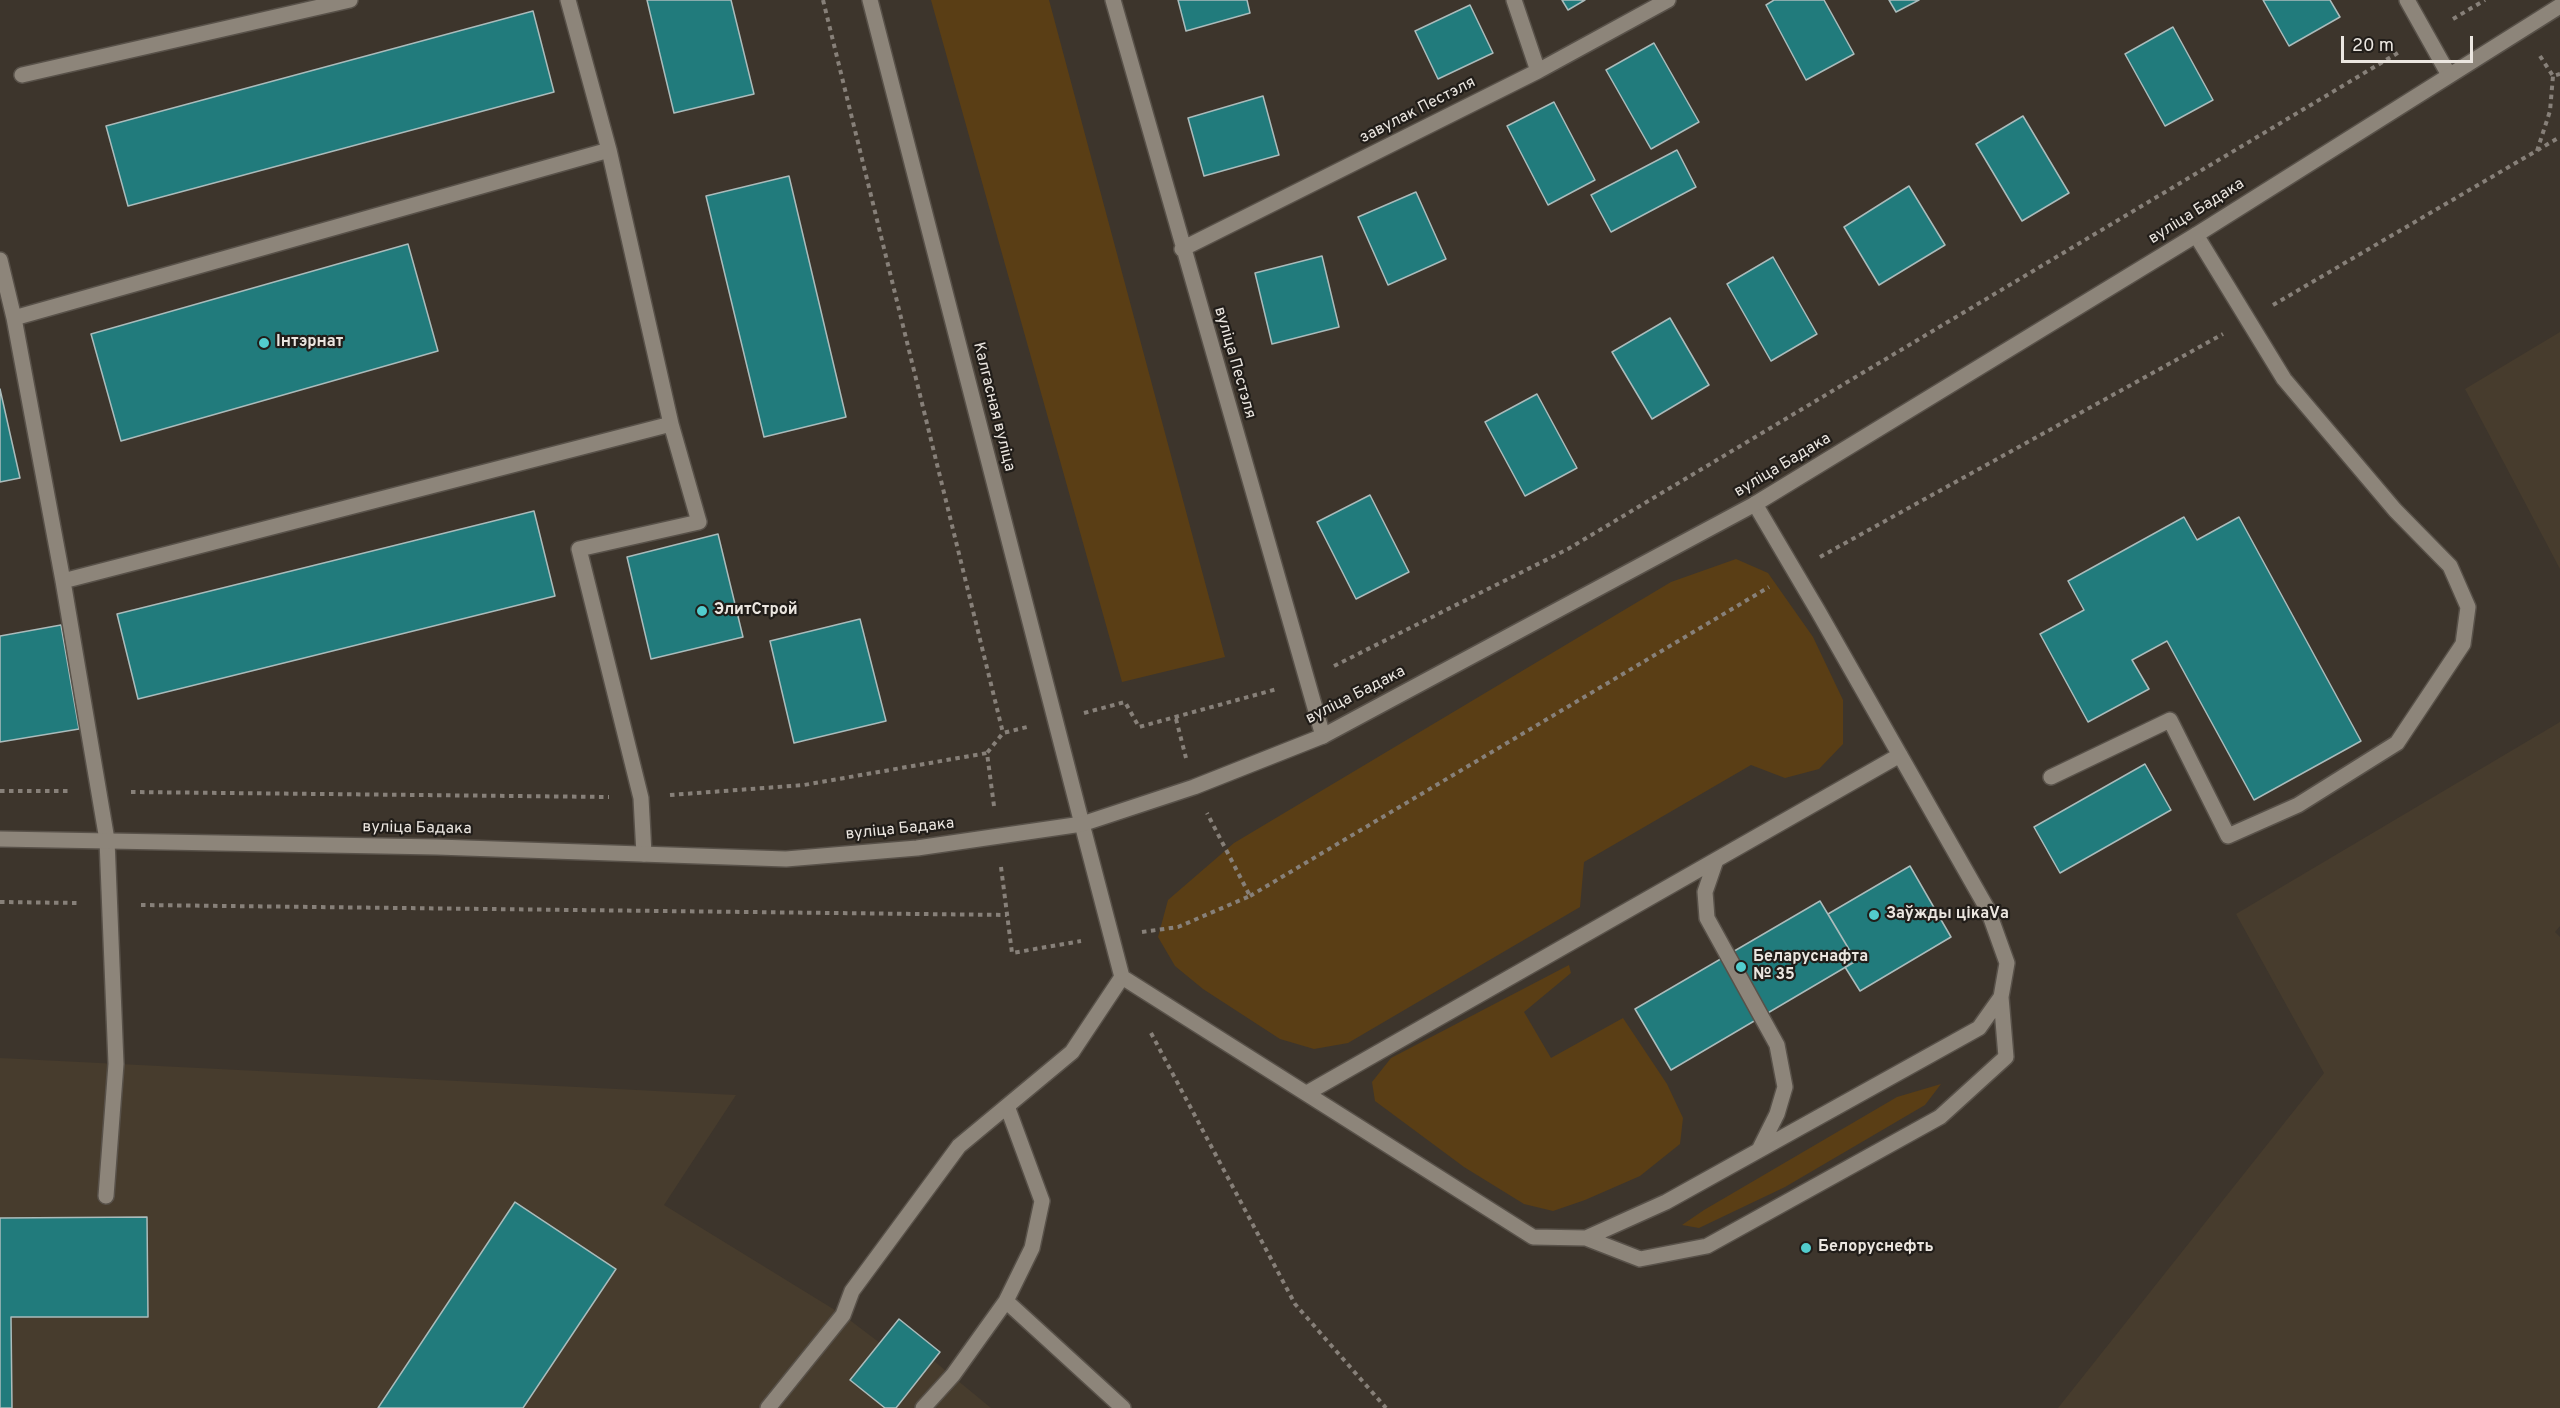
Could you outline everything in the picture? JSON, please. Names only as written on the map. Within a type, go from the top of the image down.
[{"type":"main road","points":[[22,75],[350,0]]},
{"type":"main road","points":[[568,0],[609,150],[671,424],[699,522],[579,549],[641,798],[644,854]]},
{"type":"main road","name":"Калгасная вуліца","points":[[870,0],[1122,977]]},
{"type":"main road","name":"вуліца Пестэля","points":[[1113,0],[1182,249],[1323,736]]},
{"type":"main road","points":[[1514,0],[1538,71]]},
{"type":"main road","name":"завулак Пестэля","points":[[1182,249],[1538,71],[1668,0]]},
{"type":"main road","points":[[2407,0],[2450,75]]},
{"type":"main road","name":"вуліца Бадака","points":[[0,839],[786,859],[917,848],[1082,824],[1194,787],[1323,736],[1755,504],[2196,235],[2560,6]]},
{"type":"main road","points":[[14,318],[609,150]]},
{"type":"main road","points":[[2051,777],[2170,720],[2228,836],[2298,805],[2397,743],[2463,644],[2468,607],[2450,566],[2395,510],[2284,379],[2196,235]]},
{"type":"main road","points":[[0,260],[14,318],[63,581],[107,840],[116,1064],[106,1196]]},
{"type":"main road","points":[[63,581],[671,424]]},
{"type":"main road","points":[[768,1408],[843,1315],[852,1291],[959,1146],[1071,1052],[1122,977],[1533,1237],[1586,1238],[1640,1259],[1707,1246],[1940,1117],[2006,1057],[2001,997],[2007,963],[1988,910],[1755,504]]},
{"type":"main road","points":[[1307,1093],[1900,755]]},
{"type":"main road","points":[[1716,860],[1705,892],[1707,918],[1777,1045],[1785,1087],[1777,1113],[1759,1150]]},
{"type":"main road","points":[[1586,1238],[1666,1202],[1979,1028],[2001,997]]},
{"type":"main road","points":[[923,1408],[953,1375],[1006,1301],[1032,1248],[1042,1201],[1007,1106]]},
{"type":"main road","points":[[1006,1301],[1123,1408]]},
{"type":"path","points":[[824,0],[1003,733]]},
{"type":"path","points":[[0,791],[641,798],[804,785],[987,753],[1003,733],[1125,702],[1139,727],[1305,680],[1568,549],[2485,0]]},
{"type":"path","points":[[2536,151],[2550,111],[2553,76]]},
{"type":"path","points":[[987,753],[1012,953],[1178,927],[1250,896],[1795,571],[2248,320],[2560,137]]},
{"type":"path","points":[[1176,718],[1194,787],[1250,896]]},
{"type":"path","points":[[0,902],[1007,915]]},
{"type":"path","points":[[1149,1030],[1295,1304],[1386,1408]]},
{"type":"shaded area","points":[[931,0],[1049,0],[1225,657],[1122,682]]},
{"type":"shaded area","points":[[2560,332],[2560,569],[2465,389]]},
{"type":"shaded area","points":[[1736,559],[1768,573],[1813,637],[1843,700],[1843,744],[1819,769],[1785,778],[1751,765],[1584,862],[1580,907],[1348,1043],[1314,1049],[1280,1039],[1203,989],[1175,966],[1158,937],[1168,900],[1234,843],[1671,582]]},
{"type":"shaded area","points":[[2560,722],[2560,926],[2555,932],[2560,937],[2560,1408],[2058,1408],[2324,1073],[2236,914]]},
{"type":"shaded area","points":[[1569,965],[1571,973],[1524,1012],[1551,1058],[1623,1018],[1667,1084],[1683,1118],[1680,1144],[1640,1176],[1553,1211],[1524,1204],[1464,1167],[1375,1101],[1372,1082],[1391,1058]]},
{"type":"shaded area","points":[[0,1058],[736,1095],[664,1205],[843,1315],[880,1343],[899,1319],[940,1352],[934,1361],[991,1408],[0,1408]]},
{"type":"shaded area","points":[[1941,1084],[1925,1105],[1785,1187],[1699,1228],[1682,1225],[1897,1097]]},
{"type":"building","points":[[647,0],[731,0],[754,94],[674,113]]},
{"type":"building","points":[[1178,0],[1247,0],[1250,13],[1186,31]]},
{"type":"building","points":[[1562,0],[1585,0],[1568,10]]},
{"type":"building","points":[[1774,0],[1824,0],[1854,54],[1806,80],[1766,5]]},
{"type":"building","points":[[1889,0],[1919,0],[1896,12]]},
{"type":"building","points":[[2263,0],[2330,0],[2340,17],[2289,46]]},
{"type":"building","points":[[1470,5],[1493,53],[1438,79],[1415,31]]},
{"type":"building","points":[[533,11],[554,92],[128,206],[106,126]]},
{"type":"building","points":[[2173,27],[2213,100],[2165,126],[2125,54]]},
{"type":"building","points":[[1654,43],[1699,122],[1651,149],[1606,70]]},
{"type":"building","points":[[1263,96],[1279,155],[1204,176],[1188,118]]},
{"type":"building","points":[[1554,102],[1595,180],[1548,205],[1507,126]]},
{"type":"building","points":[[2023,116],[2069,193],[2022,221],[1976,144]]},
{"type":"building","points":[[1677,150],[1696,187],[1611,232],[1591,195]]},
{"type":"building","points":[[789,176],[846,417],[764,437],[706,196]]},
{"type":"building","points":[[1909,186],[1945,245],[1879,285],[1844,227]]},
{"type":"building","points":[[1416,192],[1446,259],[1388,285],[1358,217]]},
{"type":"building","name":"Інтэрнат","points":[[408,244],[438,351],[121,441],[91,334]]},
{"type":"building","points":[[1322,256],[1339,327],[1272,344],[1255,273]]},
{"type":"building","points":[[1773,257],[1817,334],[1771,361],[1727,284]]},
{"type":"building","points":[[1670,318],[1709,385],[1652,419],[1612,352]]},
{"type":"building","points":[[0,389],[20,478],[0,482]]},
{"type":"building","points":[[1537,394],[1577,468],[1525,496],[1485,422]]},
{"type":"building","points":[[1370,495],[1409,572],[1356,599],[1317,522]]},
{"type":"building","points":[[534,511],[555,596],[138,699],[117,614]]},
{"type":"building","points":[[2184,517],[2197,540],[2239,517],[2361,741],[2254,800],[2167,641],[2132,660],[2149,689],[2088,722],[2040,634],[2084,610],[2068,581]]},
{"type":"building","points":[[718,534],[743,637],[651,659],[627,557]]},
{"type":"building","points":[[860,619],[886,721],[794,743],[770,641]]},
{"type":"building","points":[[61,625],[79,729],[0,742],[0,636]]},
{"type":"building","points":[[2145,764],[2171,810],[2060,873],[2034,827]]},
{"type":"building","points":[[1910,866],[1951,937],[1860,991],[1845,967],[1856,961],[1828,914]]},
{"type":"building","points":[[1820,901],[1856,961],[1671,1070],[1635,1009]]},
{"type":"building","points":[[515,1202],[616,1269],[523,1408],[378,1408]]},
{"type":"building","points":[[147,1217],[148,1317],[11,1317],[12,1408],[0,1408],[0,1218]]},
{"type":"building","points":[[899,1319],[940,1352],[896,1408],[885,1408],[850,1380]]},
{"type":"place","name":"Інтэрнат","points":[[264,343]]},
{"type":"place","name":"ЭлитСтрой","points":[[702,611]]},
{"type":"place","name":"Заўжды цікаVа","points":[[1874,915]]},
{"type":"place","name":"Беларуснафта № 35","points":[[1741,967]]},
{"type":"place","name":"Белоруснефть","points":[[1806,1248]]}]
